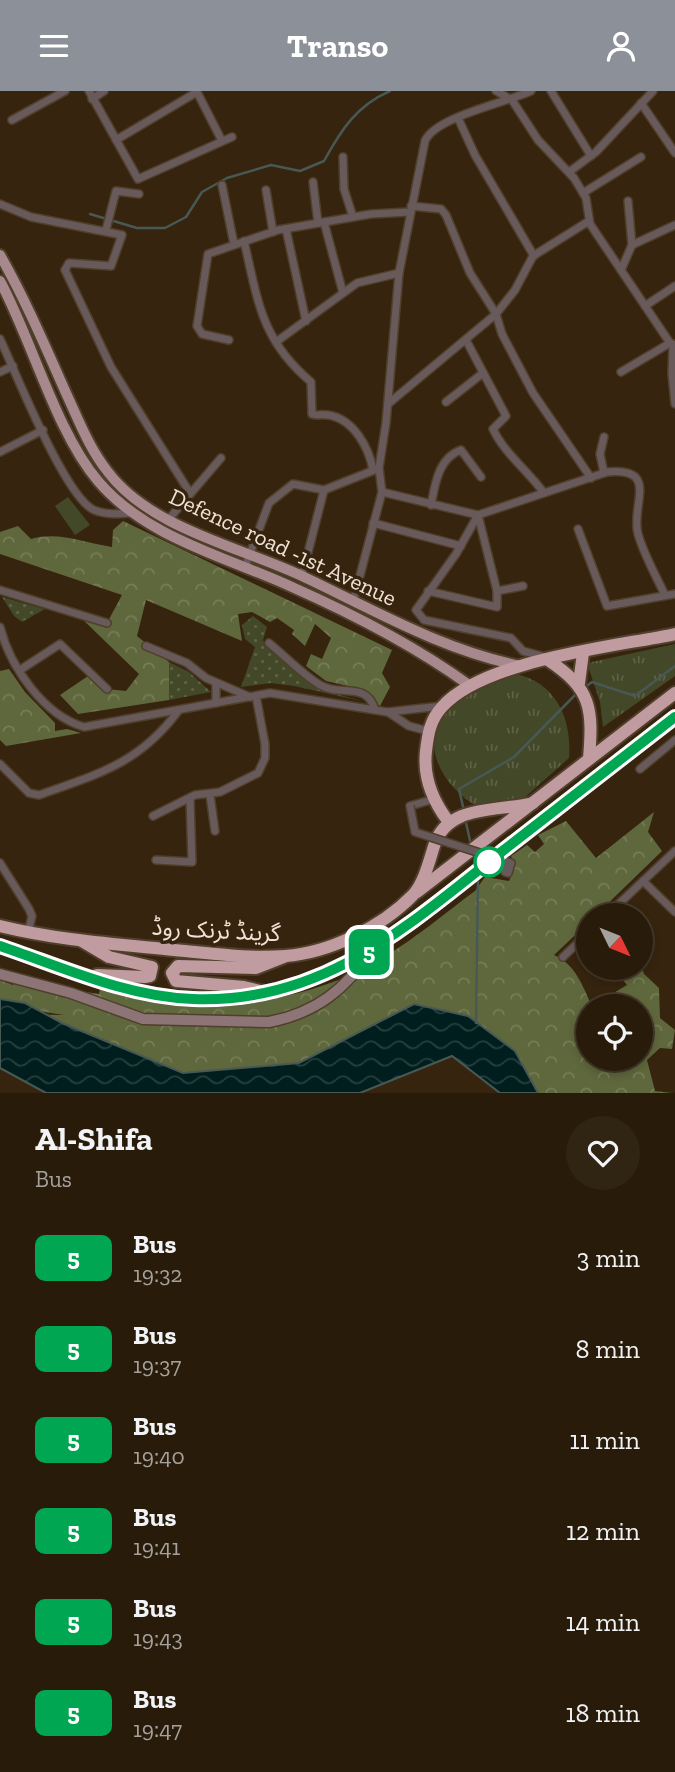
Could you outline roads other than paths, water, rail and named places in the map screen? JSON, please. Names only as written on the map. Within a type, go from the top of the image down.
[{"type":"highway","points":[[448,821],[434,799],[427,780],[425,757],[428,731],[442,706],[469,685],[522,666],[675,634]]},
{"type":"highway","points":[[583,653],[579,683],[590,715],[589,759]]},
{"type":"highway","points":[[550,660],[579,683]]},
{"type":"highway","name":"گرینڈ ٹرنک روڈ","points":[[0,926],[82,941],[228,955],[285,956],[338,943],[379,920],[675,693]]},
{"type":"highway","points":[[0,946],[166,997],[218,999],[267,993],[315,980],[372,950],[467,880],[675,717]]},
{"type":"highway","name":"گرینڈ ٹرنک روڈ","points":[[414,894],[437,837],[448,821],[457,816],[533,803]]},
{"type":"highway","points":[[82,941],[109,957],[152,967],[150,976],[145,977],[106,974],[92,976]]},
{"type":"highway","points":[[267,993],[244,986],[176,981],[172,973],[178,966],[256,968],[285,956]]},
{"type":"main road","name":"Defence road -1st Avenue","points":[[0,254],[24,300],[88,443],[109,474],[127,493],[168,520],[302,576],[427,638],[480,658],[522,666]]},
{"type":"main road","points":[[0,281],[18,313],[79,455],[98,481],[132,513],[164,531],[295,588],[425,654],[469,685]]},
{"type":"main road","points":[[0,974],[71,993],[143,1019],[269,1022],[289,1018],[330,998],[358,971],[372,950]]},
{"type":"street","points":[[12,120],[65,91]]},
{"type":"street","points":[[104,91],[90,95],[138,179],[232,137]]},
{"type":"street","points":[[496,91],[512,100],[538,140],[569,172],[583,193],[589,221],[673,344],[675,404]]},
{"type":"street","points":[[376,469],[388,404],[399,273],[428,133],[458,118],[531,91]]},
{"type":"street","points":[[551,91],[590,156]]},
{"type":"street","points":[[569,172],[590,156],[653,91]]},
{"type":"street","points":[[116,140],[197,92],[222,141]]},
{"type":"street","points":[[641,103],[675,153]]},
{"type":"street","points":[[458,118],[475,155],[534,255]]},
{"type":"street","points":[[343,157],[344,189],[353,217]]},
{"type":"street","points":[[583,193],[641,157]]},
{"type":"street","points":[[313,182],[321,223],[343,293]]},
{"type":"street","points":[[222,185],[234,244]]},
{"type":"street","points":[[107,223],[118,189],[139,194]]},
{"type":"street","points":[[265,190],[273,232]]},
{"type":"street","points":[[621,270],[632,245],[628,201]]},
{"type":"street","points":[[0,204],[31,217],[107,223],[119,232],[122,237],[111,265],[69,263],[65,270],[111,367],[190,493]]},
{"type":"street","points":[[229,341],[202,334],[197,325],[205,259],[213,250],[286,229],[411,209],[441,209],[470,273],[496,314],[502,334],[533,393],[591,478]]},
{"type":"street","points":[[388,404],[496,314],[515,290],[534,255],[589,221]]},
{"type":"street","points":[[632,245],[675,225]]},
{"type":"street","points":[[286,229],[306,321]]},
{"type":"street","points":[[244,241],[262,320],[300,375],[311,382],[312,414],[335,417],[351,427],[366,446],[376,469],[382,492],[353,602]]},
{"type":"street","points":[[276,342],[365,279],[399,273]]},
{"type":"street","points":[[645,306],[675,286]]},
{"type":"street","points":[[0,339],[65,477],[84,502],[93,509],[110,514],[132,513]]},
{"type":"street","points":[[466,340],[506,416],[493,429],[544,493]]},
{"type":"street","points":[[621,372],[673,344]]},
{"type":"street","points":[[0,372],[13,366]]},
{"type":"street","points":[[446,402],[484,373]]},
{"type":"street","points":[[0,452],[43,430]]},
{"type":"street","points":[[604,437],[600,454],[604,473]]},
{"type":"street","points":[[431,505],[437,475],[457,451],[461,450],[481,477]]},
{"type":"street","points":[[168,520],[221,458]]},
{"type":"street","points":[[245,567],[269,503],[279,493],[293,484],[324,490],[376,469]]},
{"type":"street","points":[[382,492],[478,515],[604,473],[625,471],[636,477],[639,486],[638,535],[665,596]]},
{"type":"street","points":[[302,576],[324,490]]},
{"type":"street","points":[[478,515],[461,546],[416,610],[424,620],[511,638],[523,650],[550,660]]},
{"type":"street","points":[[428,591],[497,607],[497,591],[478,515]]},
{"type":"street","points":[[373,523],[461,546]]},
{"type":"street","points":[[578,529],[607,606],[675,594]]},
{"type":"street","points":[[497,591],[523,586]]},
{"type":"street","points":[[0,590],[107,623]]},
{"type":"street","points":[[0,627],[3,647],[41,698],[66,721],[84,727],[253,697],[288,695],[387,712],[442,706]]},
{"type":"street","points":[[269,643],[322,687],[364,693],[372,701],[375,710]]},
{"type":"street","points":[[20,670],[60,644],[107,689]]},
{"type":"street","points":[[146,646],[187,663],[216,684],[253,697]]},
{"type":"street","points":[[216,684],[216,703]]},
{"type":"street","points":[[153,815],[195,795],[210,795],[258,773],[265,758],[253,697]]},
{"type":"street","points":[[0,764],[29,793],[39,795],[122,765],[152,740],[179,710]]},
{"type":"street","points":[[387,712],[409,726],[428,731]]},
{"type":"street","points":[[640,769],[675,740]]},
{"type":"street","points":[[210,795],[215,831]]},
{"type":"street","points":[[156,860],[192,862],[190,799]]},
{"type":"street","points":[[434,799],[410,806],[415,832],[511,863],[508,873],[505,872],[508,865],[487,864]]},
{"type":"street","points":[[620,903],[675,851]]},
{"type":"street","points":[[0,863],[32,916],[29,933]]},
{"type":"street","points":[[643,881],[675,912]]},
{"type":"street","points":[[563,957],[576,945]]},
{"type":"water","points":[[0,999],[25,1003],[62,1023],[183,1073],[299,1063],[414,1004],[468,1016],[515,1051],[538,1093],[500,1093],[452,1056],[360,1093],[46,1093],[0,1068]]},
{"type":"waterway","points":[[90,214],[137,228],[165,228],[186,217],[202,192],[227,178],[271,165],[300,171],[324,161],[359,111],[390,91]]},
{"type":"waterway","points":[[584,688],[592,682],[635,696],[675,666]]},
{"type":"waterway","points":[[464,811],[459,789],[514,757],[576,694]]},
{"type":"waterway","points":[[465,818],[471,845]]},
{"type":"waterway","points":[[476,1023],[478,876]]}]
